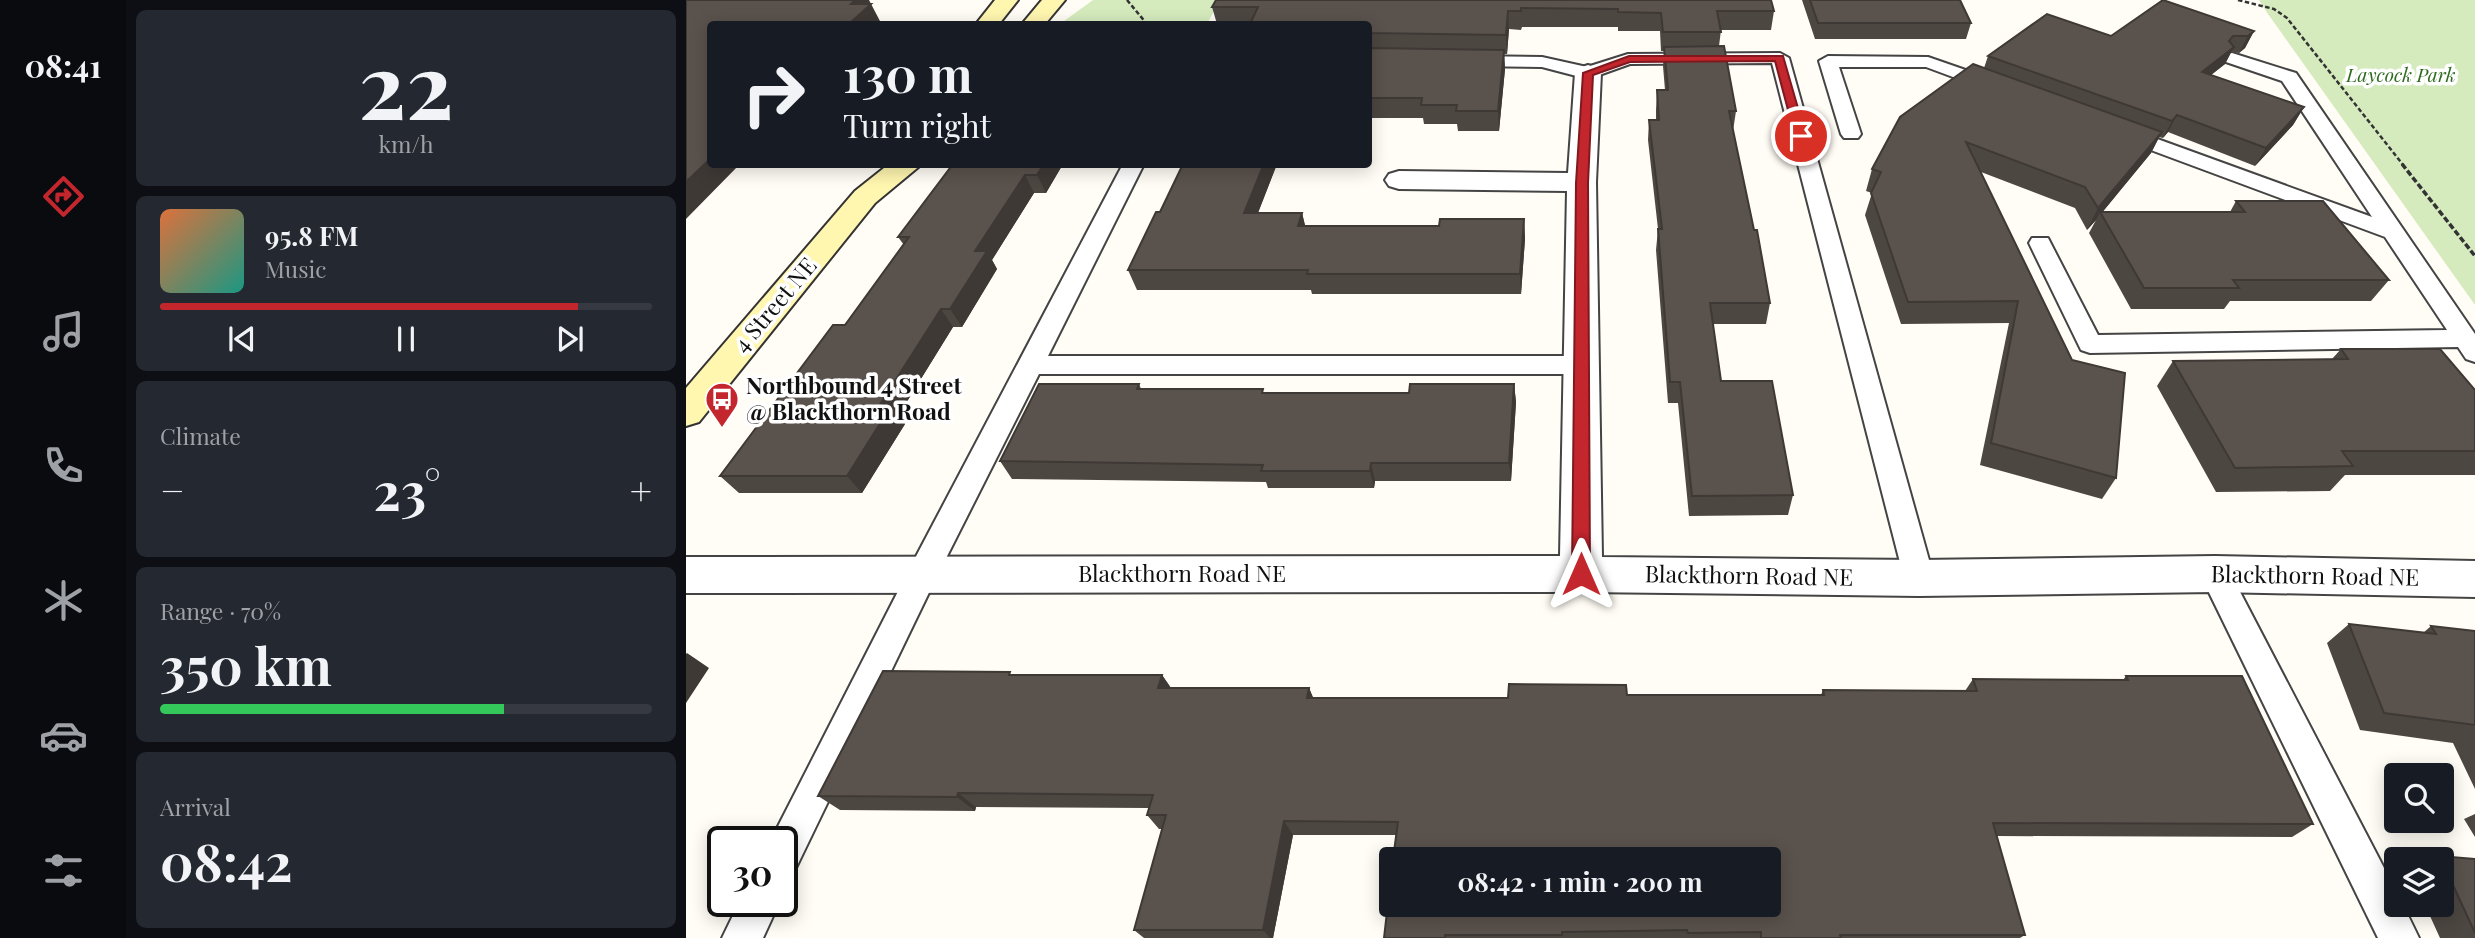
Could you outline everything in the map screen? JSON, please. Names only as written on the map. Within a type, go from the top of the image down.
[{"type":"street","points":[[1036,21],[1055,2]]},
{"type":"street","points":[[1581,574],[1582,183],[1588,73]]},
{"type":"street","name":"4 Street NE","points":[[865,197],[875,168]]},
{"type":"street","name":"4 Street NE","points":[[686,413],[865,197],[903,168]]},
{"type":"street","points":[[1399,180],[1582,183]]},
{"type":"street","name":"Blackthorn Road NE","points":[[686,575],[1581,574],[1919,578],[2215,574],[2475,579]]},
{"type":"lane","points":[[1449,60],[1542,62],[1588,73],[1629,59],[1780,58],[1919,578]]},
{"type":"lane","points":[[2232,58],[2289,77],[2470,345]]},
{"type":"lane","points":[[1851,134],[1828,61],[1928,62],[2019,95]]},
{"type":"lane","points":[[2096,124],[2393,232]]},
{"type":"lane","points":[[797,826],[922,575],[1132,168]]},
{"type":"lane","points":[[2040,243],[2090,344],[2470,345]]},
{"type":"lane","points":[[1030,365],[1582,365]]},
{"type":"lane","points":[[2215,574],[2399,938]]},
{"type":"lane","points":[[742,938],[753,917]]},
{"type":"path","points":[[1127,0],[1144,21]]},
{"type":"path","points":[[2238,0],[2274,9],[2287,18],[2475,256]]},
{"type":"green space","points":[[1093,0],[1220,0],[1209,21],[1064,21]]},
{"type":"green space","name":"Laycock Park","points":[[2259,0],[2475,0],[2475,305],[2268,14]]},
{"type":"building","points":[[686,0],[855,0],[851,4],[871,4],[852,21],[707,21],[707,162],[686,182]]},
{"type":"building","points":[[1216,0],[1771,0],[1774,11],[1717,11],[1721,32],[1663,32],[1661,13],[1618,12],[1618,9],[1521,8],[1521,11],[1508,11],[1506,35],[1372,33],[1372,21],[1251,21],[1258,7],[1212,7]]},
{"type":"building","points":[[1810,0],[1960,0],[1971,23],[1818,23]]},
{"type":"building","points":[[2163,0],[2254,31],[2248,36],[2233,36],[2229,41],[2234,47],[2202,72],[2304,107],[2266,148],[2177,115],[2172,121],[1988,56],[2047,14],[2111,36]]},
{"type":"building","points":[[1724,46],[1736,111],[1729,111],[1754,230],[1757,230],[1770,303],[1710,303],[1721,381],[1772,381],[1793,495],[1692,496],[1680,382],[1670,382],[1658,229],[1662,229],[1649,120],[1659,120],[1657,90],[1668,90],[1664,47]]},
{"type":"building","points":[[1372,48],[1504,50],[1498,111],[1456,111],[1457,105],[1421,105],[1422,98],[1372,98]]},
{"type":"building","points":[[1973,64],[2162,132],[2098,208],[2085,187],[1966,142],[2072,360],[2125,373],[2116,478],[1991,443],[2018,301],[1908,302],[1871,193],[1881,172],[1872,169],[1900,117]]},
{"type":"building","points":[[950,168],[1041,168],[1037,175],[1025,175],[975,251],[987,251],[950,309],[941,309],[879,406],[891,406],[847,476],[720,476],[833,325],[845,325],[909,237],[898,237]]},
{"type":"building","points":[[1181,168],[1262,168],[1244,213],[1302,213],[1298,226],[1439,226],[1440,219],[1524,219],[1520,274],[1307,274],[1308,270],[1128,270],[1156,212],[1160,212]]},
{"type":"building","points":[[2236,201],[2323,201],[2389,280],[2233,280],[2239,288],[2144,288],[2100,212],[2245,212]]},
{"type":"building","points":[[2341,349],[2440,349],[2475,390],[2475,451],[2342,451],[2353,466],[2235,468],[2173,361],[2348,359]]},
{"type":"building","points":[[1039,384],[1139,384],[1137,389],[1263,389],[1262,393],[1409,393],[1410,384],[1514,384],[1509,463],[1371,463],[1370,471],[1261,471],[1263,465],[1000,461]]},
{"type":"building","points":[[2349,624],[2436,634],[2431,626],[2475,631],[2475,725],[2384,713]]},
{"type":"building","points":[[883,671],[1010,672],[1009,675],[1162,675],[1158,688],[1309,688],[1307,698],[1508,698],[1509,684],[1626,685],[1627,695],[1824,695],[1823,690],[1977,691],[1973,679],[2128,680],[2126,676],[2242,676],[2313,824],[1993,823],[2025,935],[1840,935],[1841,938],[1761,938],[1761,932],[1688,933],[1687,930],[1384,938],[1386,917],[1781,917],[1781,847],[1395,847],[1398,822],[1284,821],[1263,930],[1134,930],[1166,815],[1147,815],[1153,795],[958,793],[957,797],[818,796]]},
{"type":"building","points":[[2454,857],[2475,859],[2475,933],[2454,887]]},
{"type":"place","name":"Northbound 4 Street @ Blackthorn Road","points":[[722,429]]},
{"type":"route","points":[[1581,574],[1582,183],[1588,73],[1629,59],[1780,58],[1801,136]]}]
